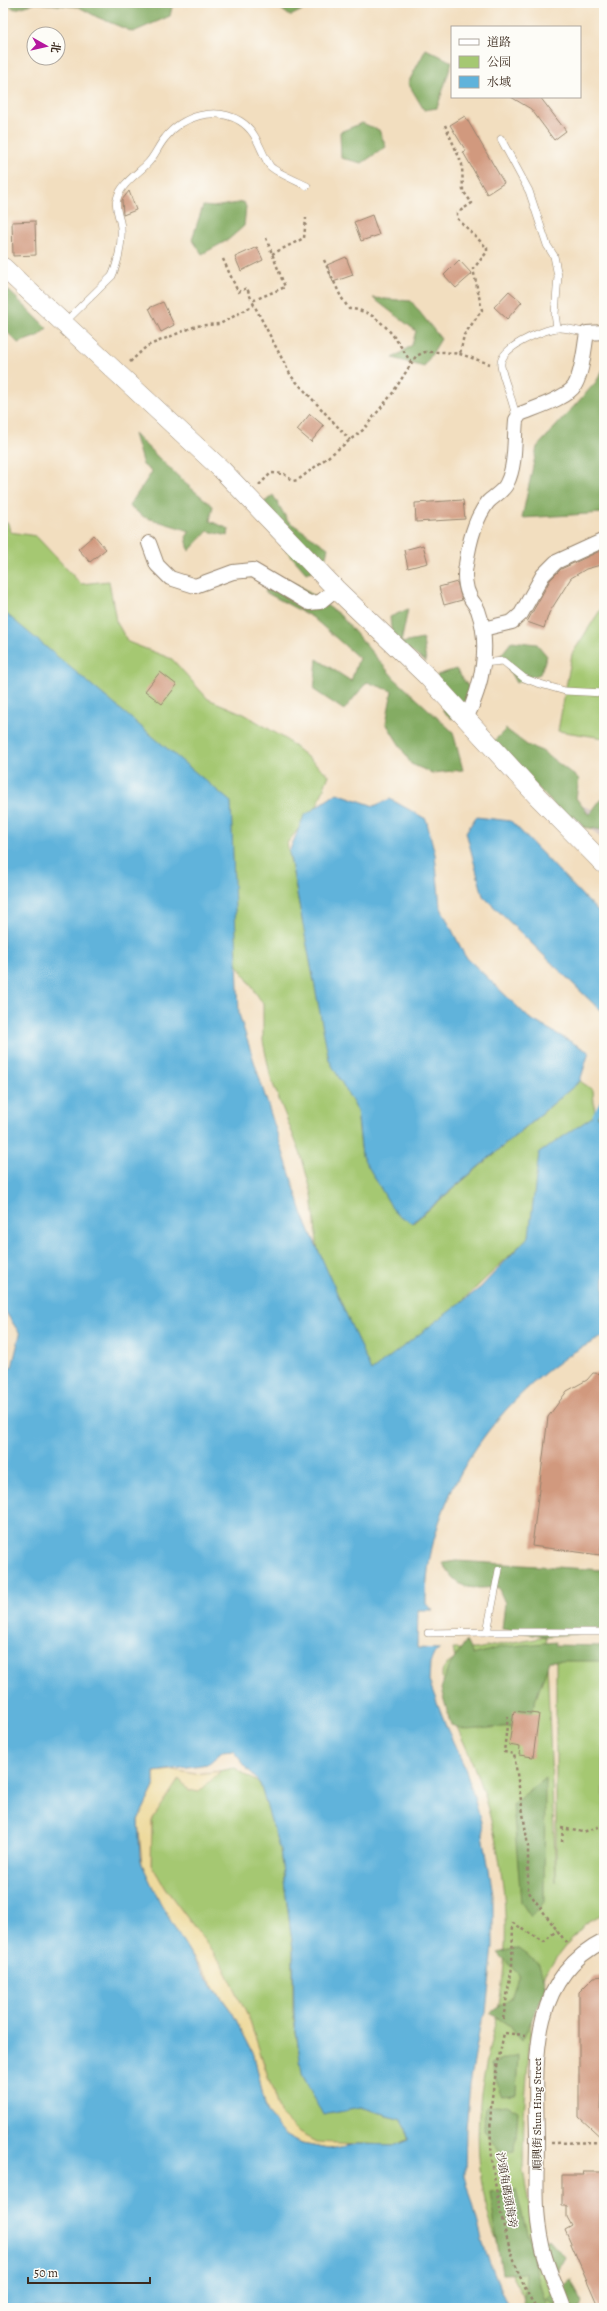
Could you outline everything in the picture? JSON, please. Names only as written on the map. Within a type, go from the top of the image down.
[{"type":"main road","points":[[3,267],[222,470],[336,589],[428,676],[466,719],[604,864]]},
{"type":"street","points":[[466,719],[474,703],[483,663],[485,645],[478,609],[469,596],[465,583],[465,566],[472,536],[481,512],[506,485],[512,473],[516,420],[520,414],[567,394],[575,386],[587,333],[604,332]]},
{"type":"street","points":[[482,629],[512,622],[521,614],[543,575],[556,562],[604,540]]},
{"type":"street","points":[[149,543],[157,565],[170,578],[195,586],[233,572],[253,570],[309,603],[320,602],[336,589]]},
{"type":"street","name":"順興街 Shun Hing Street","points":[[564,2308],[542,2246],[537,2192],[538,2037],[549,1998],[558,1983],[577,1957],[604,1941]]},
{"type":"lane","points":[[64,323],[112,276],[116,267],[122,229],[116,205],[117,198],[133,175],[147,165],[165,137],[178,124],[199,114],[220,114],[240,120],[254,133],[271,167],[307,186]]},
{"type":"lane","points":[[501,139],[529,191],[547,244],[554,256],[558,276],[554,314],[557,328]]},
{"type":"lane","points":[[516,420],[515,410],[502,368],[503,356],[516,344],[531,336],[557,328],[587,333]]},
{"type":"lane","points":[[483,663],[503,661],[524,678],[565,691],[604,693]]},
{"type":"lane","points":[[486,1632],[499,1570]]},
{"type":"lane","points":[[428,1633],[604,1632]]},
{"type":"path","points":[[445,125],[462,164],[463,191],[472,203],[457,212],[457,218],[487,248],[487,252],[472,269],[482,310],[464,335],[460,354]]},
{"type":"path","points":[[272,254],[304,238],[306,218]]},
{"type":"path","points":[[252,301],[285,287],[266,238]]},
{"type":"path","points":[[223,259],[238,292],[247,288],[252,301],[291,376],[350,440]]},
{"type":"path","points":[[324,260],[341,297],[349,309],[356,309],[386,326],[411,363]]},
{"type":"path","points":[[127,366],[138,353],[147,346],[196,326],[220,324],[254,305]]},
{"type":"path","points":[[256,490],[271,473],[279,472],[293,481],[298,480],[363,430],[392,394],[416,356],[425,352],[460,354],[502,368]]},
{"type":"path","points":[[508,1716],[504,1752],[514,1754],[528,1846],[528,1891],[568,1945]]},
{"type":"path","points":[[562,1842],[562,1828],[583,1832],[604,1825]]},
{"type":"path","points":[[503,2019],[512,1967],[513,1923],[544,1942],[557,1930]]},
{"type":"path","name":"沙頭角碼頭海旁","points":[[536,2308],[515,2259],[504,2226],[492,2166],[491,2139],[492,2101],[504,2033],[538,2037]]},
{"type":"path","points":[[548,2142],[604,2142]]},
{"type":"shaded area","points":[[565,800],[604,813],[604,842]]},
{"type":"green space","points":[[4,3],[36,3],[15,9]]},
{"type":"green space","points":[[36,3],[173,3],[170,16],[133,32],[97,17],[79,7]]},
{"type":"green space","points":[[273,3],[317,3],[290,16]]},
{"type":"green space","points":[[426,49],[451,62],[437,108],[424,110],[408,83]]},
{"type":"green space","points":[[362,123],[379,130],[386,147],[362,163],[341,158],[340,132]]},
{"type":"green space","points":[[244,202],[246,207],[244,226],[228,240],[202,254],[192,239],[203,206],[213,207]]},
{"type":"green space","points":[[3,285],[47,328],[38,336],[18,343],[3,328]]},
{"type":"green space","points":[[373,298],[411,301],[441,339],[424,367],[393,358],[412,345],[416,331]]},
{"type":"green space","points":[[604,368],[604,513],[522,518],[537,447],[596,382]]},
{"type":"green space","points":[[134,434],[186,484],[213,506],[210,521],[229,529],[228,536],[208,531],[189,551],[186,537],[190,531],[144,517],[129,506],[152,472],[143,465]]},
{"type":"green space","points":[[273,495],[288,521],[328,548],[323,567],[306,573],[253,512]]},
{"type":"green space","points":[[3,523],[8,523],[10,532],[36,536],[81,584],[109,581],[116,621],[128,642],[172,659],[208,699],[244,714],[284,738],[329,775],[317,806],[287,843],[329,1056],[357,1110],[361,1148],[413,1223],[580,1081],[593,1090],[595,1115],[579,1137],[604,1108],[600,1143],[532,1234],[461,1302],[412,1366],[352,1384],[319,1263],[312,1194],[301,1155],[271,1079],[263,1041],[263,1004],[221,939],[3,625]]},
{"type":"green space","points":[[274,575],[300,586],[340,615],[394,678],[453,732],[463,770],[432,773],[411,764],[386,723],[392,691],[367,682],[344,710],[314,690],[317,659],[351,681],[359,658],[312,617],[265,592]]},
{"type":"green space","points":[[604,604],[604,738],[558,731],[572,654]]},
{"type":"green space","points":[[408,609],[401,643],[423,639],[426,662],[392,638],[390,617]]},
{"type":"green space","points":[[512,641],[537,644],[547,656],[540,674],[516,683],[501,655]]},
{"type":"green space","points":[[456,669],[470,689],[465,703],[452,719],[443,711],[444,701],[437,675]]},
{"type":"green space","points":[[506,729],[527,745],[542,751],[579,779],[576,798],[589,815],[601,799],[604,800],[604,830],[574,826],[494,741]]},
{"type":"green space","points":[[456,1561],[604,1570],[604,1632],[546,1636],[502,1629],[505,1603],[498,1587],[472,1588],[459,1583],[448,1572],[443,1563]]},
{"type":"green space","points":[[546,1636],[556,1882],[556,1652],[604,1654],[604,1913],[586,1923],[545,1972],[532,2011],[524,2115],[523,2170],[538,2256],[557,2308],[531,2308],[516,2284],[494,2233],[486,2206],[481,2178],[479,2122],[481,2094],[499,2004],[503,1975],[505,1930],[503,1886],[488,1808],[473,1764],[445,1696],[442,1671],[448,1663],[455,1659],[453,1649],[476,1649]]},
{"type":"green space","points":[[466,1641],[473,1655],[501,1647],[556,1642],[555,1645],[604,1646],[604,1661],[549,1661],[527,1725],[466,1730],[451,1725],[441,1689],[448,1668]]},
{"type":"green space","points":[[235,1768],[260,1784],[278,1835],[293,1949],[293,2013],[303,2076],[323,2111],[360,2108],[402,2120],[406,2125],[408,2139],[396,2145],[357,2144],[329,2149],[299,2133],[280,2114],[250,2021],[224,1967],[165,1888],[151,1864],[152,1820],[164,1797],[179,1779],[189,1790],[209,1773]]},
{"type":"green space","points":[[545,1778],[544,1902],[531,1917],[521,1902],[513,1804]]},
{"type":"green space","points":[[517,1948],[539,1964],[546,1988],[522,2040],[510,2026],[490,2013],[511,1998],[519,1975],[498,1953]]},
{"type":"green space","points":[[518,2055],[516,2094],[501,2095],[491,2064]]},
{"type":"green space","points":[[507,2105],[518,2111],[515,2151],[500,2152],[484,2131],[485,2107]]},
{"type":"green space","points":[[516,2190],[533,2257],[548,2239],[565,2258],[557,2273],[533,2259],[548,2308],[524,2308],[526,2273],[502,2274],[490,2193]]},
{"type":"green space","points":[[571,2279],[583,2302],[579,2308],[560,2308],[546,2299]]},
{"type":"sand","points":[[173,1770],[195,1774],[221,1771],[199,1792],[189,1790],[179,1779],[152,1820],[151,1864],[165,1888],[224,1967],[250,2021],[280,2114],[299,2133],[316,2142],[357,2144],[329,2149],[302,2144],[279,2132],[267,2114],[254,2055],[232,2012],[190,1953],[162,1908],[142,1864],[138,1820],[154,1787],[154,1772]]},
{"type":"water","points":[[3,611],[231,802],[239,1014],[303,1215],[371,1371],[480,1288],[529,1236],[539,1153],[595,1115],[604,1120],[604,1336],[569,1355],[540,1377],[512,1403],[488,1432],[467,1463],[449,1496],[437,1531],[429,1567],[426,1604],[433,1610],[418,1610],[417,1648],[440,1649],[435,1652],[430,1663],[429,1681],[445,1724],[466,1770],[481,1822],[493,1894],[493,1947],[486,2012],[480,2026],[470,2085],[466,2128],[465,2176],[486,2253],[501,2291],[511,2308],[3,2308],[3,1370],[12,1367],[20,1334],[3,1308]],"holes":[[[233,1751],[260,1784],[280,1851],[293,1949],[294,2016],[302,2074],[323,2115],[360,2108],[402,2120],[406,2127],[408,2140],[396,2145],[357,2144],[329,2149],[302,2144],[285,2135],[267,2114],[254,2055],[232,2012],[200,1970],[160,1903],[142,1864],[140,1857],[138,1820],[154,1787],[154,1772],[208,1764],[222,1752]]]},
{"type":"water","points":[[337,793],[374,806],[390,799],[426,819],[435,854],[440,906],[465,956],[529,1018],[589,1052],[580,1081],[412,1223],[395,1213],[362,1156],[357,1110],[329,1060],[289,852],[304,816]]},
{"type":"water","points":[[476,817],[511,821],[604,918],[604,1014],[483,896],[466,832]]},
{"type":"building","points":[[513,98],[541,98],[566,131],[554,140],[531,109]]},
{"type":"building","points":[[465,116],[504,183],[487,194],[463,152],[466,151],[450,125]]},
{"type":"building","points":[[129,191],[136,210],[123,215],[122,200]]},
{"type":"building","points":[[372,215],[379,235],[361,241],[354,222]]},
{"type":"building","points":[[35,221],[36,255],[13,256],[12,222]]},
{"type":"building","points":[[257,247],[263,260],[241,271],[235,257]]},
{"type":"building","points":[[346,257],[353,275],[333,282],[327,265]]},
{"type":"building","points":[[459,260],[472,274],[456,288],[444,275]]},
{"type":"building","points":[[509,291],[522,302],[507,319],[494,307]]},
{"type":"building","points":[[163,302],[174,325],[161,332],[149,308]]},
{"type":"building","points":[[310,414],[324,426],[311,442],[297,430]]},
{"type":"building","points":[[463,500],[465,519],[416,522],[415,503]]},
{"type":"building","points":[[94,535],[106,549],[90,562],[78,549]]},
{"type":"building","points":[[423,545],[428,563],[408,568],[404,550]]},
{"type":"building","points":[[604,549],[604,564],[586,569],[571,578],[549,613],[544,628],[527,622],[550,580],[561,569]]},
{"type":"building","points":[[457,582],[462,600],[444,605],[439,587]]},
{"type":"building","points":[[160,672],[177,685],[162,704],[145,691]]},
{"type":"building","points":[[593,1373],[604,1374],[604,1524],[600,1555],[532,1546],[548,1417],[567,1391],[587,1380]]},
{"type":"building","points":[[514,1711],[539,1714],[533,1757],[519,1755],[520,1747],[509,1745]]},
{"type":"building","points":[[604,1976],[601,2023],[604,2023],[604,2087],[602,2087],[601,2113],[604,2114],[604,2140],[579,2117],[579,1992],[594,1977]]},
{"type":"building","points":[[583,2172],[604,2172],[604,2308],[599,2308],[565,2230],[572,2226],[567,2217],[567,2206],[562,2206],[562,2175],[584,2175]]},
{"type":"waterway","points":[[595,1115],[604,1099]]}]
